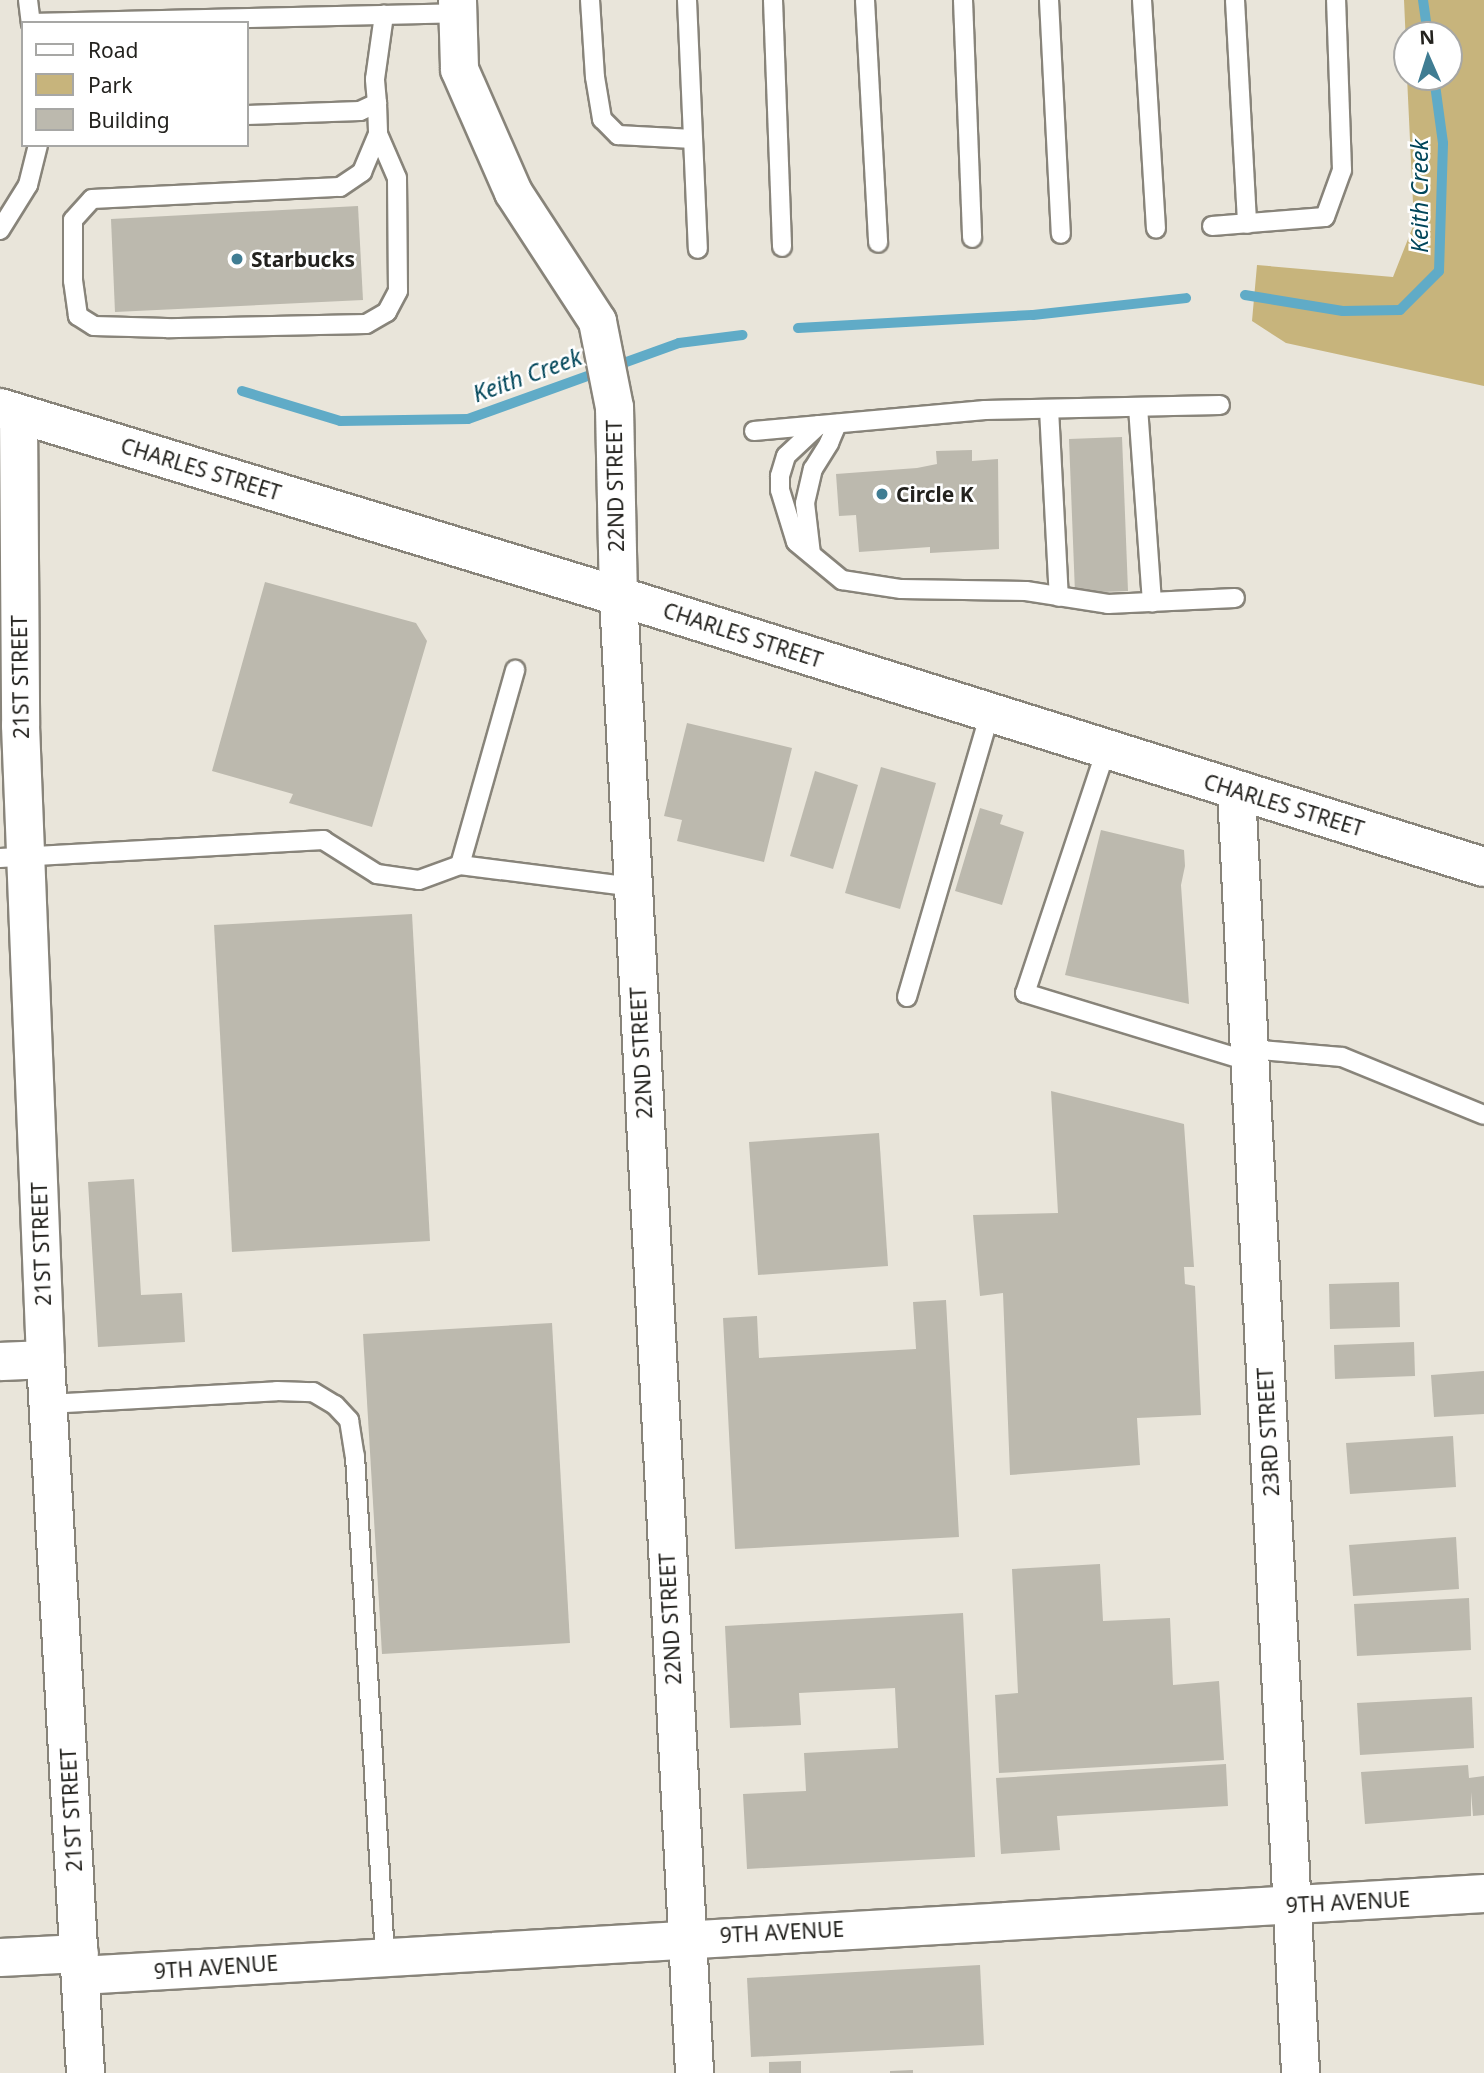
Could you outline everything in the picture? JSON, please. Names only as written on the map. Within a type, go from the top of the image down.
[{"type":"main road","name":"CHARLES STREET","points":[[9,411],[618,596],[1484,867]]},
{"type":"street","name":"22ND STREET","points":[[457,7],[459,69],[513,192],[597,321],[614,407],[618,596],[694,2073]]},
{"type":"street","name":"21ST STREET","points":[[9,411],[13,858],[45,1359],[85,2073]]},
{"type":"street","name":"23RD STREET","points":[[1236,791],[1300,2073]]},
{"type":"street","points":[[0,1362],[45,1359]]},
{"type":"street","name":"9TH AVENUE","points":[[0,1957],[80,1964],[384,1956],[1484,1893]]},
{"type":"lane","points":[[29,0],[31,21]]},
{"type":"lane","points":[[590,0],[596,77],[603,119],[618,135],[693,139]]},
{"type":"lane","points":[[687,0],[698,249]]},
{"type":"lane","points":[[773,0],[782,247]]},
{"type":"lane","points":[[865,0],[878,243]]},
{"type":"lane","points":[[962,0],[972,238]]},
{"type":"lane","points":[[1049,0],[1061,234]]},
{"type":"lane","points":[[1142,0],[1156,229]]},
{"type":"lane","points":[[1235,0],[1247,224]]},
{"type":"lane","points":[[1212,226],[1325,217],[1342,170],[1336,0]]},
{"type":"lane","points":[[119,21],[384,15],[457,7]]},
{"type":"lane","points":[[378,134],[362,172],[340,187],[92,198],[73,220],[73,281],[78,316],[94,326],[167,328],[366,324],[387,312],[398,291],[397,178],[378,134],[375,79],[384,15]]},
{"type":"lane","points":[[248,115],[360,111],[377,103]]},
{"type":"lane","points":[[0,230],[28,185],[38,147]]},
{"type":"lane","points":[[754,431],[985,410],[1220,405]]},
{"type":"lane","points":[[1138,407],[1152,603]]},
{"type":"lane","points":[[1049,409],[1059,597]]},
{"type":"lane","points":[[811,554],[805,503],[813,469],[837,424]]},
{"type":"lane","points":[[819,425],[786,456],[780,476],[785,510],[796,541],[842,580],[901,589],[1026,592],[1108,604],[1235,598]]},
{"type":"lane","points":[[460,864],[515,670]]},
{"type":"lane","points":[[907,997],[990,713]]},
{"type":"lane","points":[[1106,750],[1025,993],[1249,1056],[1342,1057],[1484,1115]]},
{"type":"lane","points":[[13,858],[166,847],[323,840],[377,874],[419,880],[460,864],[633,887]]},
{"type":"lane","points":[[47,1404],[277,1391],[313,1392],[335,1405],[349,1420],[355,1456],[384,1956]]},
{"type":"green space","points":[[1404,0],[1484,0],[1484,386],[1286,343],[1252,321],[1257,265],[1393,277],[1414,224],[1408,91],[1463,91],[1463,21],[1405,21]]},
{"type":"building","name":"Starbucks","points":[[358,206],[363,300],[115,312],[111,219]]},
{"type":"building","points":[[1122,437],[1128,591],[1075,593],[1069,439]]},
{"type":"building","points":[[972,450],[972,461],[998,459],[999,549],[930,553],[930,547],[859,552],[856,515],[839,516],[836,474],[917,468],[937,464],[936,451]]},
{"type":"building","points":[[265,582],[416,623],[427,641],[372,827],[289,803],[293,794],[212,771]]},
{"type":"building","points":[[687,723],[792,748],[764,862],[677,841],[682,820],[664,816]]},
{"type":"building","points":[[881,767],[936,783],[900,909],[845,893]]},
{"type":"building","points":[[815,771],[858,785],[833,869],[790,856]]},
{"type":"building","points":[[980,808],[1003,815],[1000,824],[1024,832],[1002,905],[955,891]]},
{"type":"building","points":[[1101,830],[1184,850],[1185,866],[1181,885],[1189,1004],[1065,975]]},
{"type":"building","points":[[412,914],[430,1241],[232,1252],[214,925]]},
{"type":"building","points":[[1051,1091],[1184,1124],[1194,1267],[1184,1267],[1185,1284],[1195,1286],[1201,1415],[1137,1418],[1140,1465],[1010,1475],[1003,1293],[980,1296],[973,1215],[1058,1213]]},
{"type":"building","points":[[879,1133],[888,1266],[758,1275],[749,1142]]},
{"type":"building","points":[[134,1179],[141,1295],[182,1293],[185,1342],[98,1347],[88,1182]]},
{"type":"building","points":[[1399,1282],[1400,1327],[1330,1329],[1329,1284]]},
{"type":"building","points":[[946,1300],[959,1537],[735,1549],[723,1318],[757,1316],[759,1358],[916,1349],[913,1302]]},
{"type":"building","points":[[552,1323],[570,1643],[382,1654],[363,1334]]},
{"type":"building","points":[[1414,1342],[1415,1376],[1335,1379],[1334,1345]]},
{"type":"building","points":[[1484,1371],[1484,1414],[1434,1417],[1431,1375]]},
{"type":"building","points":[[1453,1436],[1456,1487],[1350,1494],[1346,1443]]},
{"type":"building","points":[[1456,1537],[1459,1589],[1353,1596],[1349,1545]]},
{"type":"building","points":[[1100,1564],[1103,1621],[1170,1618],[1173,1685],[1219,1681],[1224,1760],[999,1773],[995,1695],[1018,1693],[1012,1569]]},
{"type":"building","points":[[1469,1598],[1471,1650],[1357,1656],[1354,1604]]},
{"type":"building","points":[[963,1613],[975,1857],[747,1869],[743,1794],[806,1791],[804,1753],[898,1748],[895,1688],[799,1693],[801,1725],[730,1728],[725,1626]]},
{"type":"building","points":[[1472,1697],[1474,1748],[1360,1755],[1357,1703]]},
{"type":"building","points":[[1226,1764],[1228,1806],[1057,1816],[1060,1850],[1001,1854],[996,1778]]},
{"type":"building","points":[[1468,1765],[1469,1778],[1484,1776],[1484,1815],[1473,1816],[1471,1792],[1471,1816],[1365,1824],[1361,1772]]},
{"type":"building","points":[[980,1965],[984,2045],[751,2057],[747,1978]]},
{"type":"building","points":[[801,2061],[801,2073],[769,2073],[769,2062]]},
{"type":"building","points":[[913,2070],[913,2073],[890,2073],[890,2071]]},
{"type":"waterway","name":"Keith Creek","points":[[1423,0],[1426,21]]},
{"type":"waterway","name":"Keith Creek","points":[[1245,295],[1343,311],[1400,310],[1439,271],[1443,143],[1436,91]]},
{"type":"waterway","name":"Keith Creek","points":[[798,328],[1033,315],[1186,298]]},
{"type":"waterway","name":"Keith Creek","points":[[242,391],[340,421],[468,419],[679,343],[742,335]]},
{"type":"place","name":"Starbucks","points":[[237,259]]},
{"type":"place","name":"Circle K","points":[[882,494]]}]
